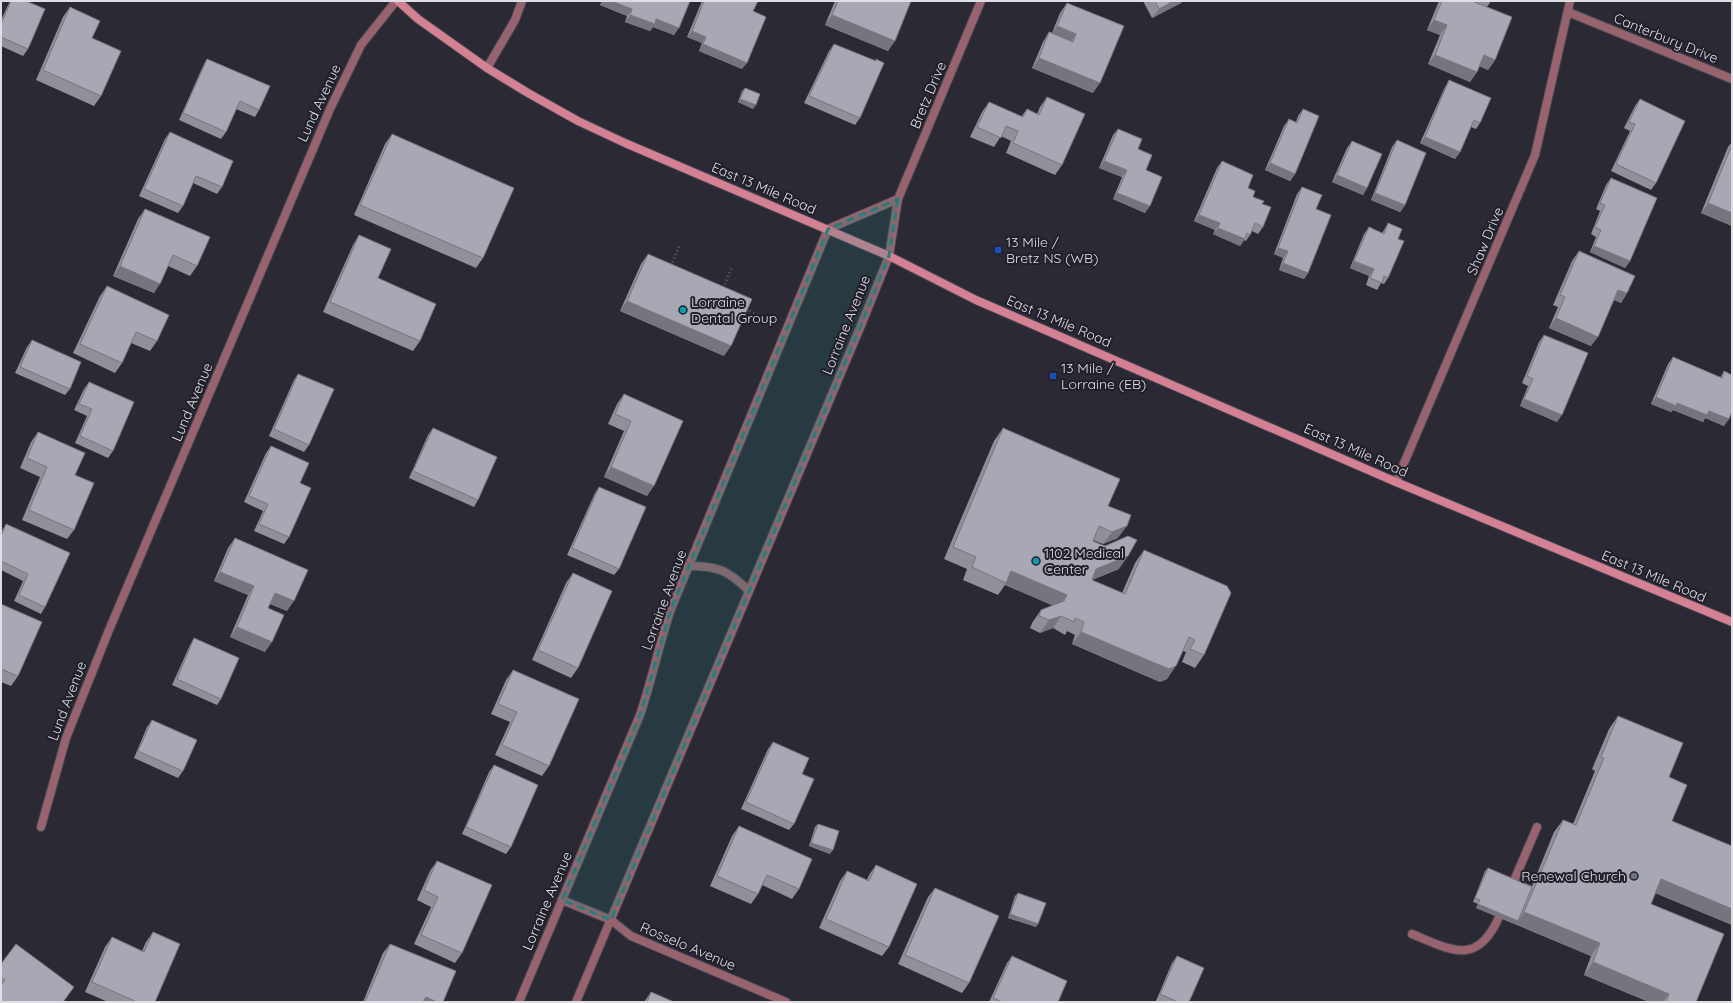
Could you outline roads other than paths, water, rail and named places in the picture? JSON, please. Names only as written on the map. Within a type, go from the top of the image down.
[{"type":"main road","name":"East 13 Mile Road","points":[[397,1],[418,19],[487,68],[578,121],[625,143],[828,229],[889,256],[976,300],[1396,482],[1732,622]]},
{"type":"street","name":"Lund Avenue","points":[[42,827],[66,738],[330,109],[361,45],[397,1]]},
{"type":"street","points":[[487,68],[515,20],[522,1]]},
{"type":"street","name":"Bretz Drive","points":[[889,256],[898,199],[981,1]]},
{"type":"street","name":"Shaw Drive","points":[[1396,482],[1535,156],[1570,1]]},
{"type":"street","name":"Canterbury Drive","points":[[1568,12],[1732,79]]},
{"type":"street","points":[[828,229],[898,199]]},
{"type":"street","name":"Lorraine Avenue","points":[[519,1002],[640,715],[661,636],[688,566],[828,229]]},
{"type":"street","name":"Lorraine Avenue","points":[[576,1002],[889,256]]},
{"type":"street","points":[[688,566],[705,566],[720,569],[735,578],[749,591]]},
{"type":"street","points":[[1513,883],[1537,827]]},
{"type":"street","name":"Rosselo Avenue","points":[[562,900],[611,920],[631,936],[786,1002]]},
{"type":"street","points":[[1412,934],[1452,950],[1464,951],[1476,947],[1486,940],[1499,917]]},
{"type":"place","name":"13 Mile / Bretz NS (WB)","points":[[998,250]]},
{"type":"place","name":"Lorraine Dental Group","points":[[683,310]]},
{"type":"place","name":"13 Mile / Lorraine (EB)","points":[[1053,376]]},
{"type":"place","name":"1102 Medical Center","points":[[1036,561]]},
{"type":"place","name":"Renewal Church","points":[[1634,876]]}]
